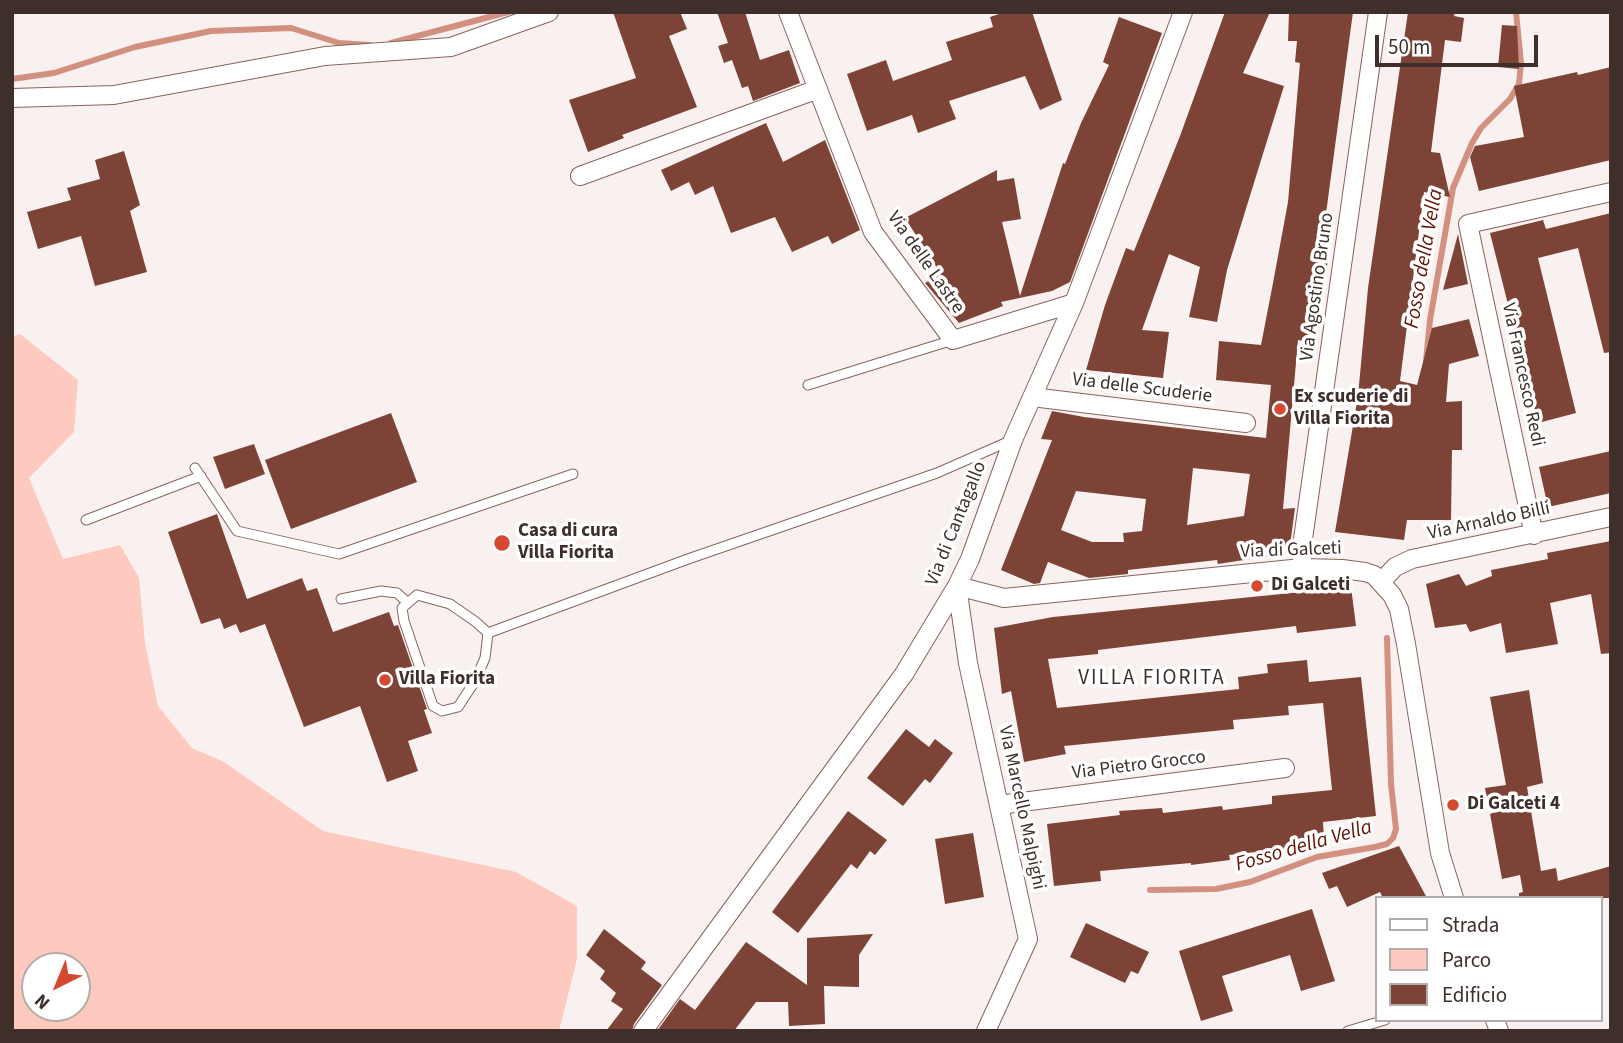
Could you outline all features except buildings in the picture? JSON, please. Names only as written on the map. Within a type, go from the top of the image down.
[{"type":"street","points":[[12,97],[114,95],[325,56],[452,47],[549,12]]},
{"type":"street","name":"Via delle Lastre","points":[[788,12],[873,232],[953,340],[1074,303]]},
{"type":"street","name":"Via di Cantagallo","points":[[643,1031],[904,674],[957,586],[970,559],[1013,440],[1074,303],[1183,12]]},
{"type":"street","name":"Via Agostino Bruno","points":[[1302,568],[1302,546],[1378,12]]},
{"type":"street","points":[[580,176],[818,89]]},
{"type":"street","name":"Via Francesco Redi","points":[[1534,535],[1468,223],[1611,192]]},
{"type":"street","name":"Via delle Scuderie","points":[[1032,397],[1245,423]]},
{"type":"street","name":"Via Arnaldo Billi","points":[[1381,581],[1395,567],[1412,559],[1611,517]]},
{"type":"street","name":"Via di Galceti","points":[[957,586],[1004,598],[1302,568],[1365,572],[1381,581]]},
{"type":"street","points":[[1381,581],[1392,594],[1399,609],[1440,853],[1453,896]]},
{"type":"street","name":"Via Marcello Malpighi","points":[[957,586],[968,663],[1028,939],[986,1031]]},
{"type":"street","name":"Via Pietro Grocco","points":[[999,805],[1285,768]]},
{"type":"lane","points":[[808,385],[953,340]]},
{"type":"lane","points":[[488,634],[688,559],[937,473],[1013,440]]},
{"type":"lane","points":[[86,520],[198,472],[237,531],[339,554],[573,474]]},
{"type":"lane","points":[[341,599],[381,591],[397,593],[407,602]]},
{"type":"lane","points":[[417,595],[450,604],[488,634],[485,658],[475,681],[458,707],[442,711],[433,706],[402,608],[417,595]]},
{"type":"lane","points":[[1348,1031],[1378,1022]]},
{"type":"green space","points":[[20,334],[78,380],[74,432],[29,478],[63,559],[120,545],[139,578],[145,643],[158,706],[192,748],[224,762],[323,831],[516,872],[577,906],[577,959],[559,1031],[12,1031],[12,337]]},
{"type":"waterway","points":[[391,43],[508,12]]},
{"type":"waterway","name":"Fosso della Vella","points":[[1426,361],[1430,320],[1453,188],[1481,128],[1510,99],[1519,84],[1521,63],[1516,12]]},
{"type":"waterway","points":[[12,79],[54,73],[135,47],[211,31],[291,28],[339,43],[370,45]]},
{"type":"waterway","name":"Fosso della Vella","points":[[1150,890],[1216,889],[1250,882],[1317,857],[1375,847],[1387,844],[1393,838],[1396,829],[1391,784],[1387,638]]},
{"type":"place","name":"Ex scuderie di Villa Fiorita","points":[[1280,409]]},
{"type":"place","name":"Casa di cura Villa Fiorita","points":[[502,543]]},
{"type":"place","name":"Di Galceti","points":[[1257,586]]},
{"type":"place","name":"Villa Fiorita","points":[[385,680]]},
{"type":"place","name":"Di Galceti 4","points":[[1453,805]]},
{"type":"district","name":"VILLA FIORITA","points":[[1152,679]]}]
